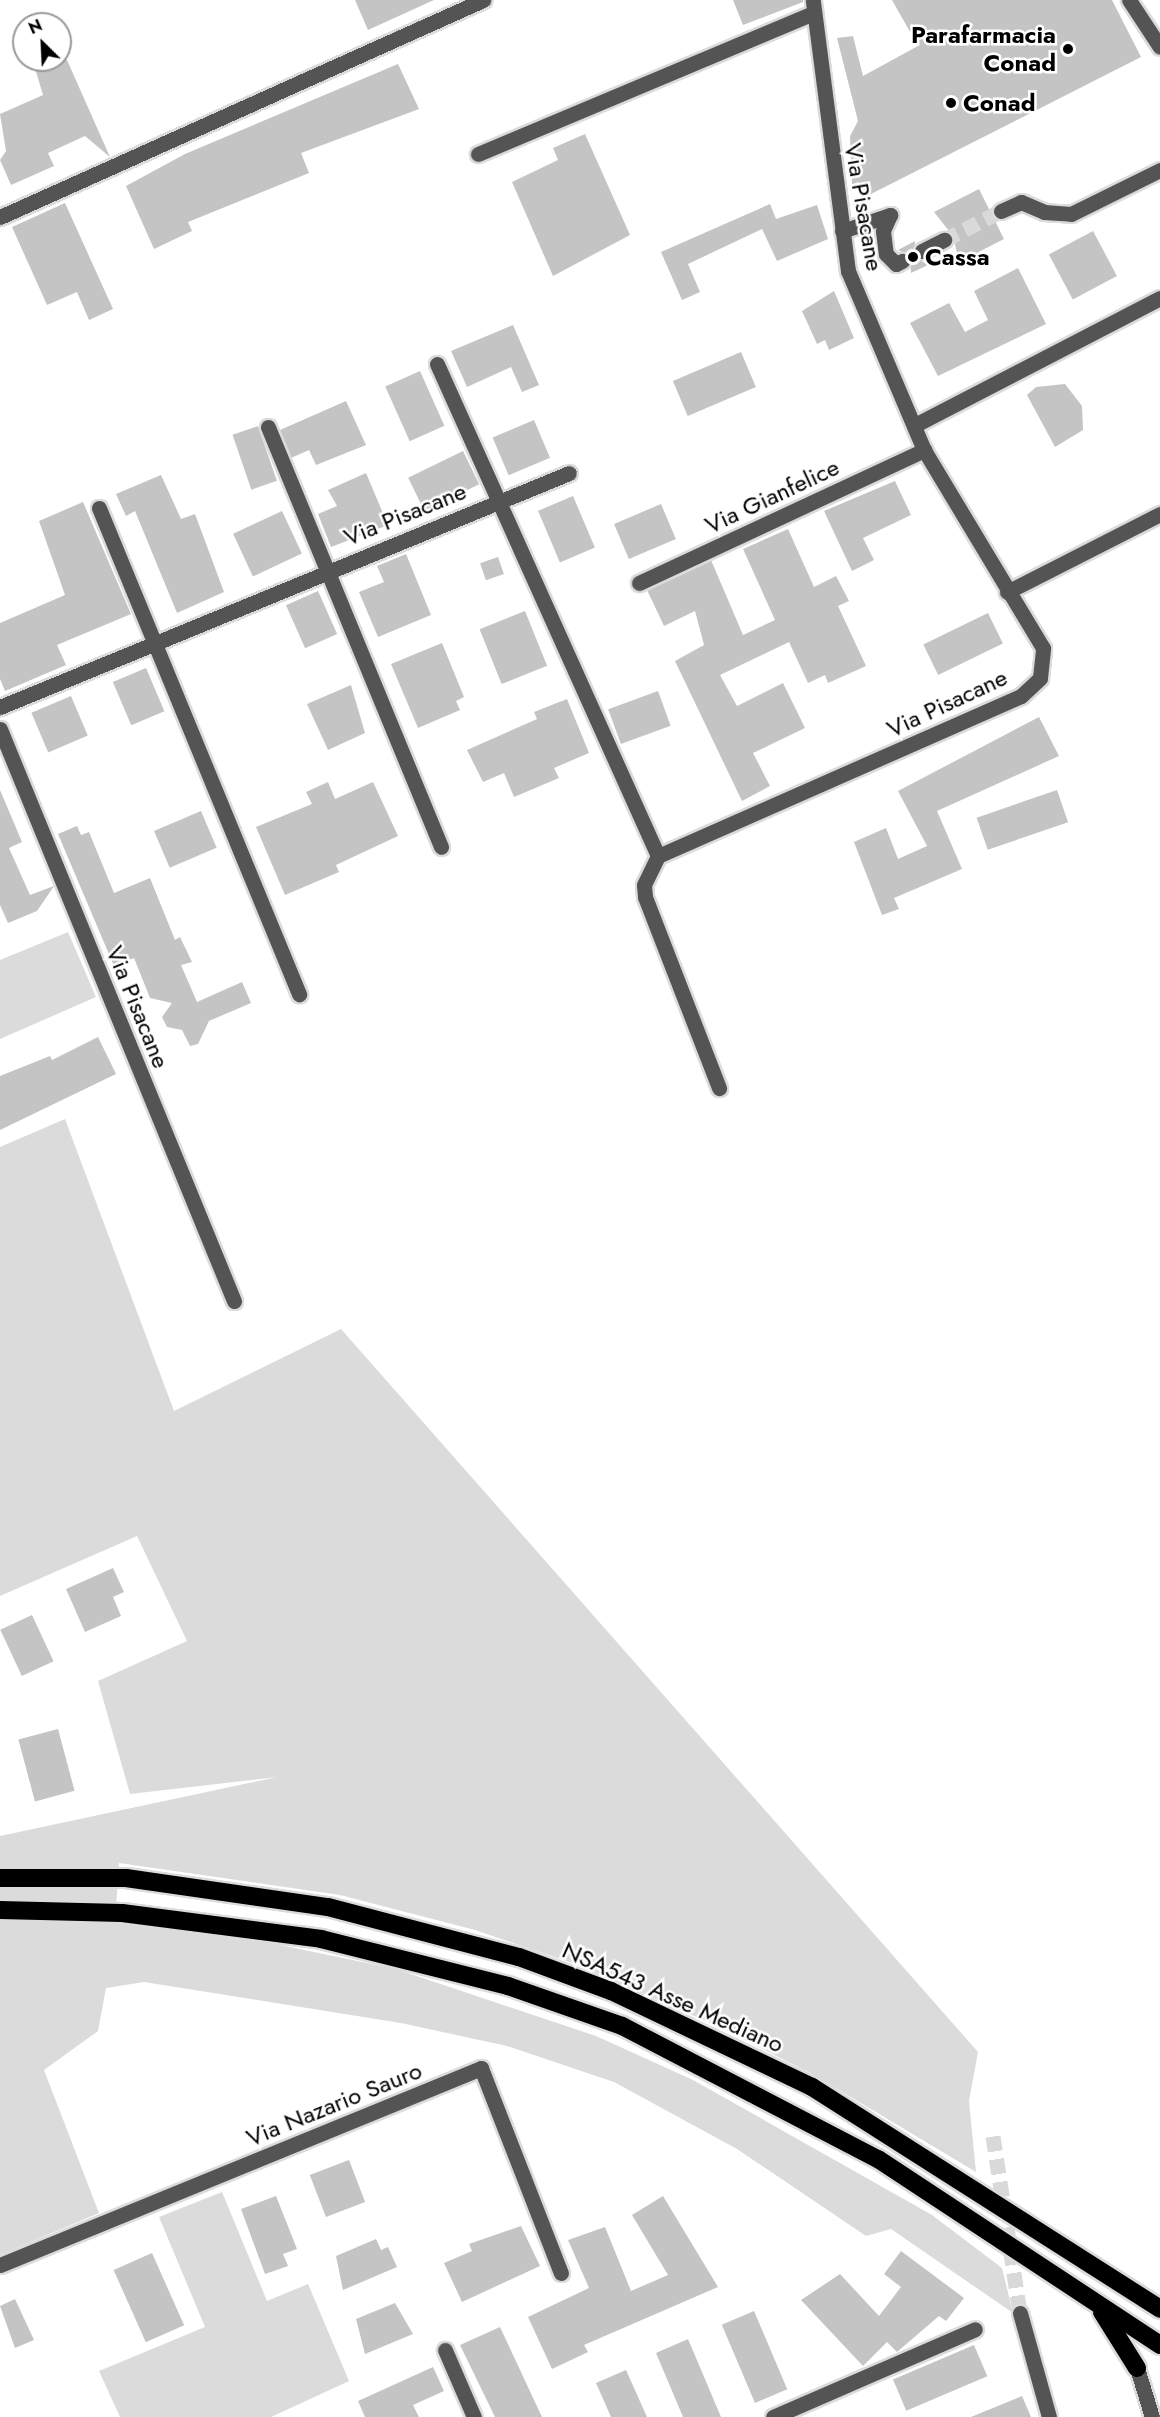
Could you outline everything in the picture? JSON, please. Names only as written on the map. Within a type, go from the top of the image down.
[{"type":"highway","name":"NSA543 Asse Mediano","points":[[0,1878],[126,1878],[328,1907],[519,1957],[611,1991],[812,2087],[1160,2309]]},
{"type":"highway","name":"NSA543 Asse Mediano","points":[[0,1910],[122,1913],[321,1939],[424,1962],[622,2026],[878,2158],[1160,2345]]},
{"type":"highway","points":[[1090,2297],[1126,2343],[1137,2368]]},
{"type":"street","points":[[0,217],[483,0]]},
{"type":"street","points":[[1129,0],[1160,47]]},
{"type":"street","points":[[478,154],[813,6]]},
{"type":"street","name":"Via Pisacane","points":[[437,364],[658,856],[1021,696],[1040,678],[1043,648],[1007,592],[924,450],[848,271],[813,6]]},
{"type":"street","points":[[1001,212],[1021,202],[1044,212],[1071,214],[1160,170]]},
{"type":"street","points":[[842,231],[890,215],[883,231],[886,254],[896,264],[902,261]]},
{"type":"street","points":[[922,251],[944,240]]},
{"type":"street","points":[[915,425],[1160,298]]},
{"type":"street","name":"Via Pisacane","points":[[268,427],[441,847]]},
{"type":"street","name":"Via Gianfelice","points":[[639,583],[924,450]]},
{"type":"street","name":"Via Pisacane","points":[[0,707],[569,473]]},
{"type":"street","points":[[99,508],[299,994]]},
{"type":"street","points":[[1007,592],[1160,514]]},
{"type":"street","name":"Via Pisacane","points":[[0,729],[234,1301]]},
{"type":"street","points":[[658,856],[644,885],[645,897],[719,1088]]},
{"type":"street","name":"Via Nazario Sauro","points":[[0,2265],[481,2068],[561,2273]]},
{"type":"street","points":[[1020,2313],[1048,2417]]},
{"type":"street","points":[[773,2417],[975,2329]]},
{"type":"street","points":[[445,2350],[474,2417]]},
{"type":"street","points":[[1137,2368],[1152,2416]]},
{"type":"shaded area","points":[[68,932],[96,997],[0,1039],[0,960]]},
{"type":"shaded area","points":[[65,1119],[174,1411],[341,1329],[978,2052],[969,2101],[976,2172],[814,2075],[717,2026],[578,1965],[475,1930],[340,1895],[119,1863],[115,1923],[261,1941],[396,1969],[596,2036],[693,2080],[932,2215],[1002,2268],[1013,2313],[891,2229],[866,2236],[737,2149],[614,2082],[507,2046],[401,2023],[144,1982],[106,1988],[98,2031],[44,2070],[99,2213],[0,2255],[0,1836],[277,1777],[130,1794],[98,1681],[187,1641],[137,1536],[0,1596],[0,1147]]},
{"type":"shaded area","points":[[222,2192],[267,2301],[308,2284],[349,2381],[271,2417],[120,2417],[99,2371],[205,2327],[159,2217]]},
{"type":"building","points":[[355,0],[434,0],[368,30]]},
{"type":"building","points":[[733,0],[803,0],[803,2],[743,25]]},
{"type":"building","name":"Conad","points":[[892,0],[1112,0],[1141,57],[867,196],[858,182],[852,185],[850,136],[858,121],[837,38],[853,36],[863,76],[918,46]]},
{"type":"building","points":[[398,64],[419,109],[301,153],[309,173],[188,222],[192,231],[154,249],[126,186],[185,154]]},
{"type":"building","points":[[72,71],[110,157],[85,136],[48,153],[54,166],[11,185],[0,160],[6,151],[0,114],[43,95],[36,72]]},
{"type":"building","points":[[585,134],[630,235],[553,276],[512,182],[558,160],[553,148]]},
{"type":"building","name":"Conad","points":[[979,189],[1004,239],[959,262],[953,236],[934,212]]},
{"type":"building","points":[[65,203],[113,309],[89,320],[77,292],[47,305],[12,227]]},
{"type":"building","points":[[770,204],[776,219],[817,205],[828,239],[777,261],[762,229],[688,264],[700,292],[682,300],[661,252]]},
{"type":"building","points":[[1093,231],[1117,276],[1073,300],[1049,254]]},
{"type":"building","points":[[915,241],[914,256],[928,265],[911,273],[910,256],[898,250]]},
{"type":"building","points":[[1018,268],[1046,324],[938,376],[910,323],[949,303],[965,332],[988,320],[974,291]]},
{"type":"building","points":[[834,291],[854,338],[829,350],[825,340],[817,344],[802,311]]},
{"type":"building","points":[[513,325],[539,385],[522,392],[511,367],[467,387],[451,351]]},
{"type":"building","points":[[741,352],[756,387],[688,416],[673,381]]},
{"type":"building","points":[[420,371],[444,426],[410,441],[385,386]]},
{"type":"building","points":[[1065,384],[1082,406],[1083,430],[1055,447],[1027,395],[1036,387]]},
{"type":"building","points":[[346,401],[366,445],[316,465],[309,450],[291,458],[280,430]]},
{"type":"building","points":[[534,420],[550,458],[509,475],[493,438]]},
{"type":"building","points":[[258,426],[277,481],[251,490],[232,435]]},
{"type":"building","points":[[463,451],[479,484],[424,511],[408,478]]},
{"type":"building","points":[[366,473],[388,525],[331,547],[318,514],[337,506],[328,490]]},
{"type":"building","points":[[161,475],[181,519],[195,514],[224,592],[177,613],[135,511],[126,516],[116,494]]},
{"type":"building","points":[[895,481],[911,515],[863,538],[874,560],[852,571],[824,511]]},
{"type":"building","points":[[573,496],[595,548],[560,562],[538,511]]},
{"type":"building","points":[[83,502],[131,614],[57,645],[66,665],[5,691],[0,679],[0,623],[65,595],[39,521]]},
{"type":"building","points":[[661,504],[676,539],[629,559],[614,524]]},
{"type":"building","points":[[282,511],[302,554],[253,576],[233,534]]},
{"type":"building","points":[[788,529],[814,587],[836,576],[849,601],[838,606],[866,666],[828,683],[825,675],[808,683],[789,642],[720,675],[737,706],[783,683],[805,728],[753,753],[770,786],[742,801],[675,661],[704,645],[695,611],[664,626],[647,590],[711,560],[743,635],[775,620],[743,549]]},
{"type":"building","points":[[406,554],[431,615],[378,637],[359,592],[384,582],[377,566]]},
{"type":"building","points":[[498,557],[504,574],[486,580],[480,563]]},
{"type":"building","points":[[318,591],[337,634],[305,648],[286,605]]},
{"type":"building","points":[[525,611],[547,666],[502,684],[480,629]]},
{"type":"building","points":[[988,613],[1003,644],[938,675],[923,645]]},
{"type":"building","points":[[442,643],[464,697],[456,701],[460,710],[418,728],[391,664]]},
{"type":"building","points":[[146,668],[164,711],[131,725],[113,682]]},
{"type":"building","points":[[351,685],[365,733],[328,750],[307,704]]},
{"type":"building","points":[[658,691],[671,726],[621,744],[608,709]]},
{"type":"building","points":[[71,696],[88,736],[48,752],[31,713]]},
{"type":"building","points":[[567,699],[589,753],[554,768],[559,778],[514,797],[504,773],[483,782],[467,750],[537,719],[534,712]]},
{"type":"building","points":[[1039,717],[1059,756],[937,811],[962,869],[894,898],[899,909],[882,915],[854,842],[886,828],[898,859],[927,846],[898,791]]},
{"type":"building","points":[[328,782],[335,799],[373,782],[398,836],[336,865],[339,872],[285,895],[256,827],[312,804],[306,792]]},
{"type":"building","points":[[0,790],[22,842],[9,848],[30,895],[54,886],[37,911],[8,923],[0,905]]},
{"type":"building","points":[[1057,790],[1068,822],[988,850],[977,818]]},
{"type":"building","points":[[201,811],[217,848],[170,868],[154,831]]},
{"type":"building","points":[[77,826],[81,835],[89,832],[114,893],[150,878],[175,940],[180,937],[192,962],[181,965],[197,1002],[242,982],[251,1003],[209,1021],[198,1044],[190,1046],[182,1030],[167,1027],[162,1017],[172,1003],[150,998],[134,958],[114,966],[58,834]]},
{"type":"building","points":[[98,1037],[116,1074],[0,1130],[0,1076],[50,1056],[52,1060]]},
{"type":"building","points":[[113,1568],[124,1592],[113,1597],[121,1616],[85,1632],[66,1589]]},
{"type":"building","points":[[32,1615],[54,1661],[22,1676],[0,1630]]},
{"type":"building","points":[[58,1729],[75,1791],[35,1801],[18,1740]]},
{"type":"building","points":[[349,2160],[365,2202],[326,2217],[310,2175]]},
{"type":"building","points":[[276,2196],[297,2249],[283,2254],[288,2266],[265,2274],[241,2209]]},
{"type":"building","points":[[663,2196],[718,2287],[584,2345],[588,2352],[552,2369],[528,2317],[589,2288],[568,2240],[605,2227],[631,2291],[668,2275],[632,2215]]},
{"type":"building","points":[[521,2226],[540,2266],[462,2302],[444,2263],[472,2251],[469,2244]]},
{"type":"building","points":[[376,2239],[381,2250],[388,2247],[397,2267],[343,2290],[336,2256]]},
{"type":"building","points":[[901,2251],[964,2298],[946,2321],[939,2316],[897,2352],[887,2342],[863,2366],[801,2300],[840,2274],[879,2316],[901,2287],[884,2274]]},
{"type":"building","points":[[152,2253],[184,2325],[146,2342],[114,2270]]},
{"type":"building","points":[[15,2299],[34,2340],[15,2348],[0,2306]]},
{"type":"building","points":[[395,2303],[413,2334],[365,2354],[356,2319]]},
{"type":"building","points":[[754,2311],[787,2389],[755,2403],[722,2325]]},
{"type":"building","points":[[500,2327],[542,2417],[495,2417],[460,2345]]},
{"type":"building","points":[[688,2339],[721,2417],[683,2417],[656,2353]]},
{"type":"building","points":[[974,2345],[987,2376],[906,2411],[893,2379]]},
{"type":"building","points":[[433,2367],[444,2391],[413,2405],[419,2417],[365,2417],[358,2401]]},
{"type":"building","points":[[626,2370],[647,2417],[611,2417],[596,2383]]},
{"type":"building","points":[[1022,2396],[1031,2417],[971,2417]]},
{"type":"tunnel","points":[[944,240],[1001,211]]},
{"type":"tunnel","points":[[902,261],[922,251]]},
{"type":"tunnel","points":[[993,2136],[1020,2313]]},
{"type":"place","name":"Parafarmacia Conad","points":[[1068,49]]},
{"type":"place","name":"Conad","points":[[951,103]]},
{"type":"place","name":"Cassa","points":[[913,257]]}]
